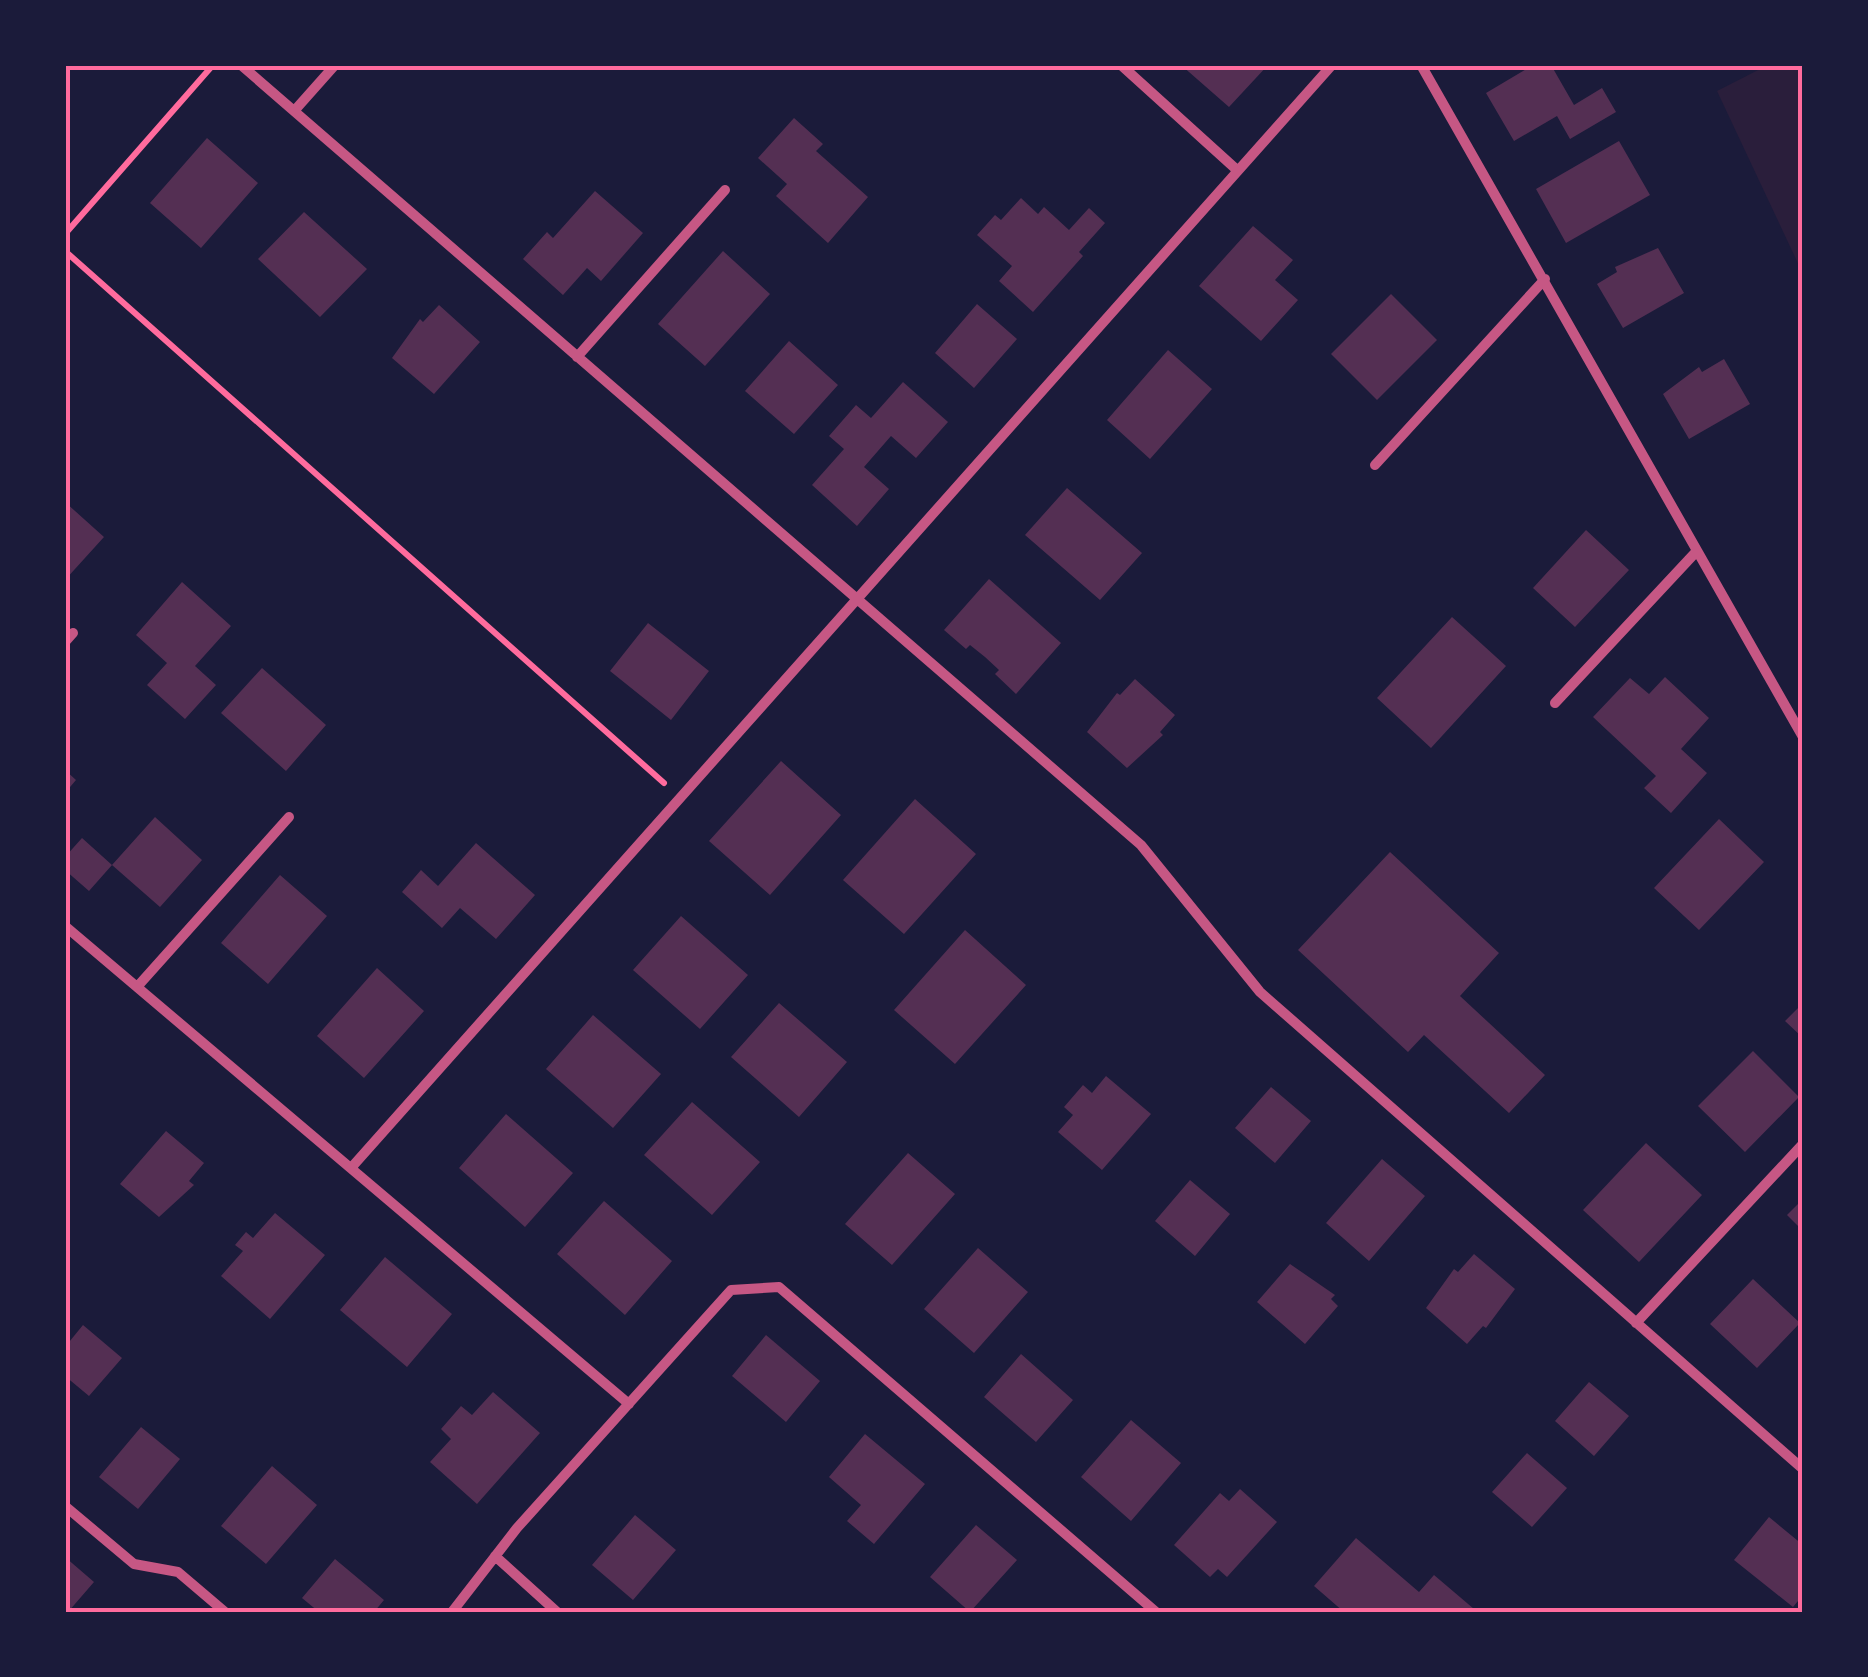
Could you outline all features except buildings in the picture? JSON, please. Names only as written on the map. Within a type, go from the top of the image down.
[{"type":"street","points":[[241,65],[1141,845],[1260,992],[1803,1469]]},
{"type":"street","points":[[295,110],[336,65]]},
{"type":"street","points":[[1121,65],[1238,170]]},
{"type":"street","points":[[351,1168],[1332,65]]},
{"type":"street","points":[[1420,65],[1803,737]]},
{"type":"street","points":[[578,357],[726,190]]},
{"type":"street","points":[[1375,465],[1544,279]]},
{"type":"street","points":[[1555,704],[1696,553]]},
{"type":"street","points":[[137,987],[289,817]]},
{"type":"street","points":[[65,926],[629,1404]]},
{"type":"street","points":[[1636,1322],[1803,1144]]},
{"type":"street","points":[[452,1612],[495,1556],[731,1290],[779,1287],[1156,1612]]},
{"type":"street","points":[[65,1506],[134,1564],[178,1572],[226,1612]]},
{"type":"street","points":[[495,1556],[558,1612]]},
{"type":"path","points":[[65,234],[213,65]]},
{"type":"path","points":[[65,251],[680,797]]},
{"type":"shaded area","points":[[1768,65],[1803,65],[1803,274],[1717,91]]}]
